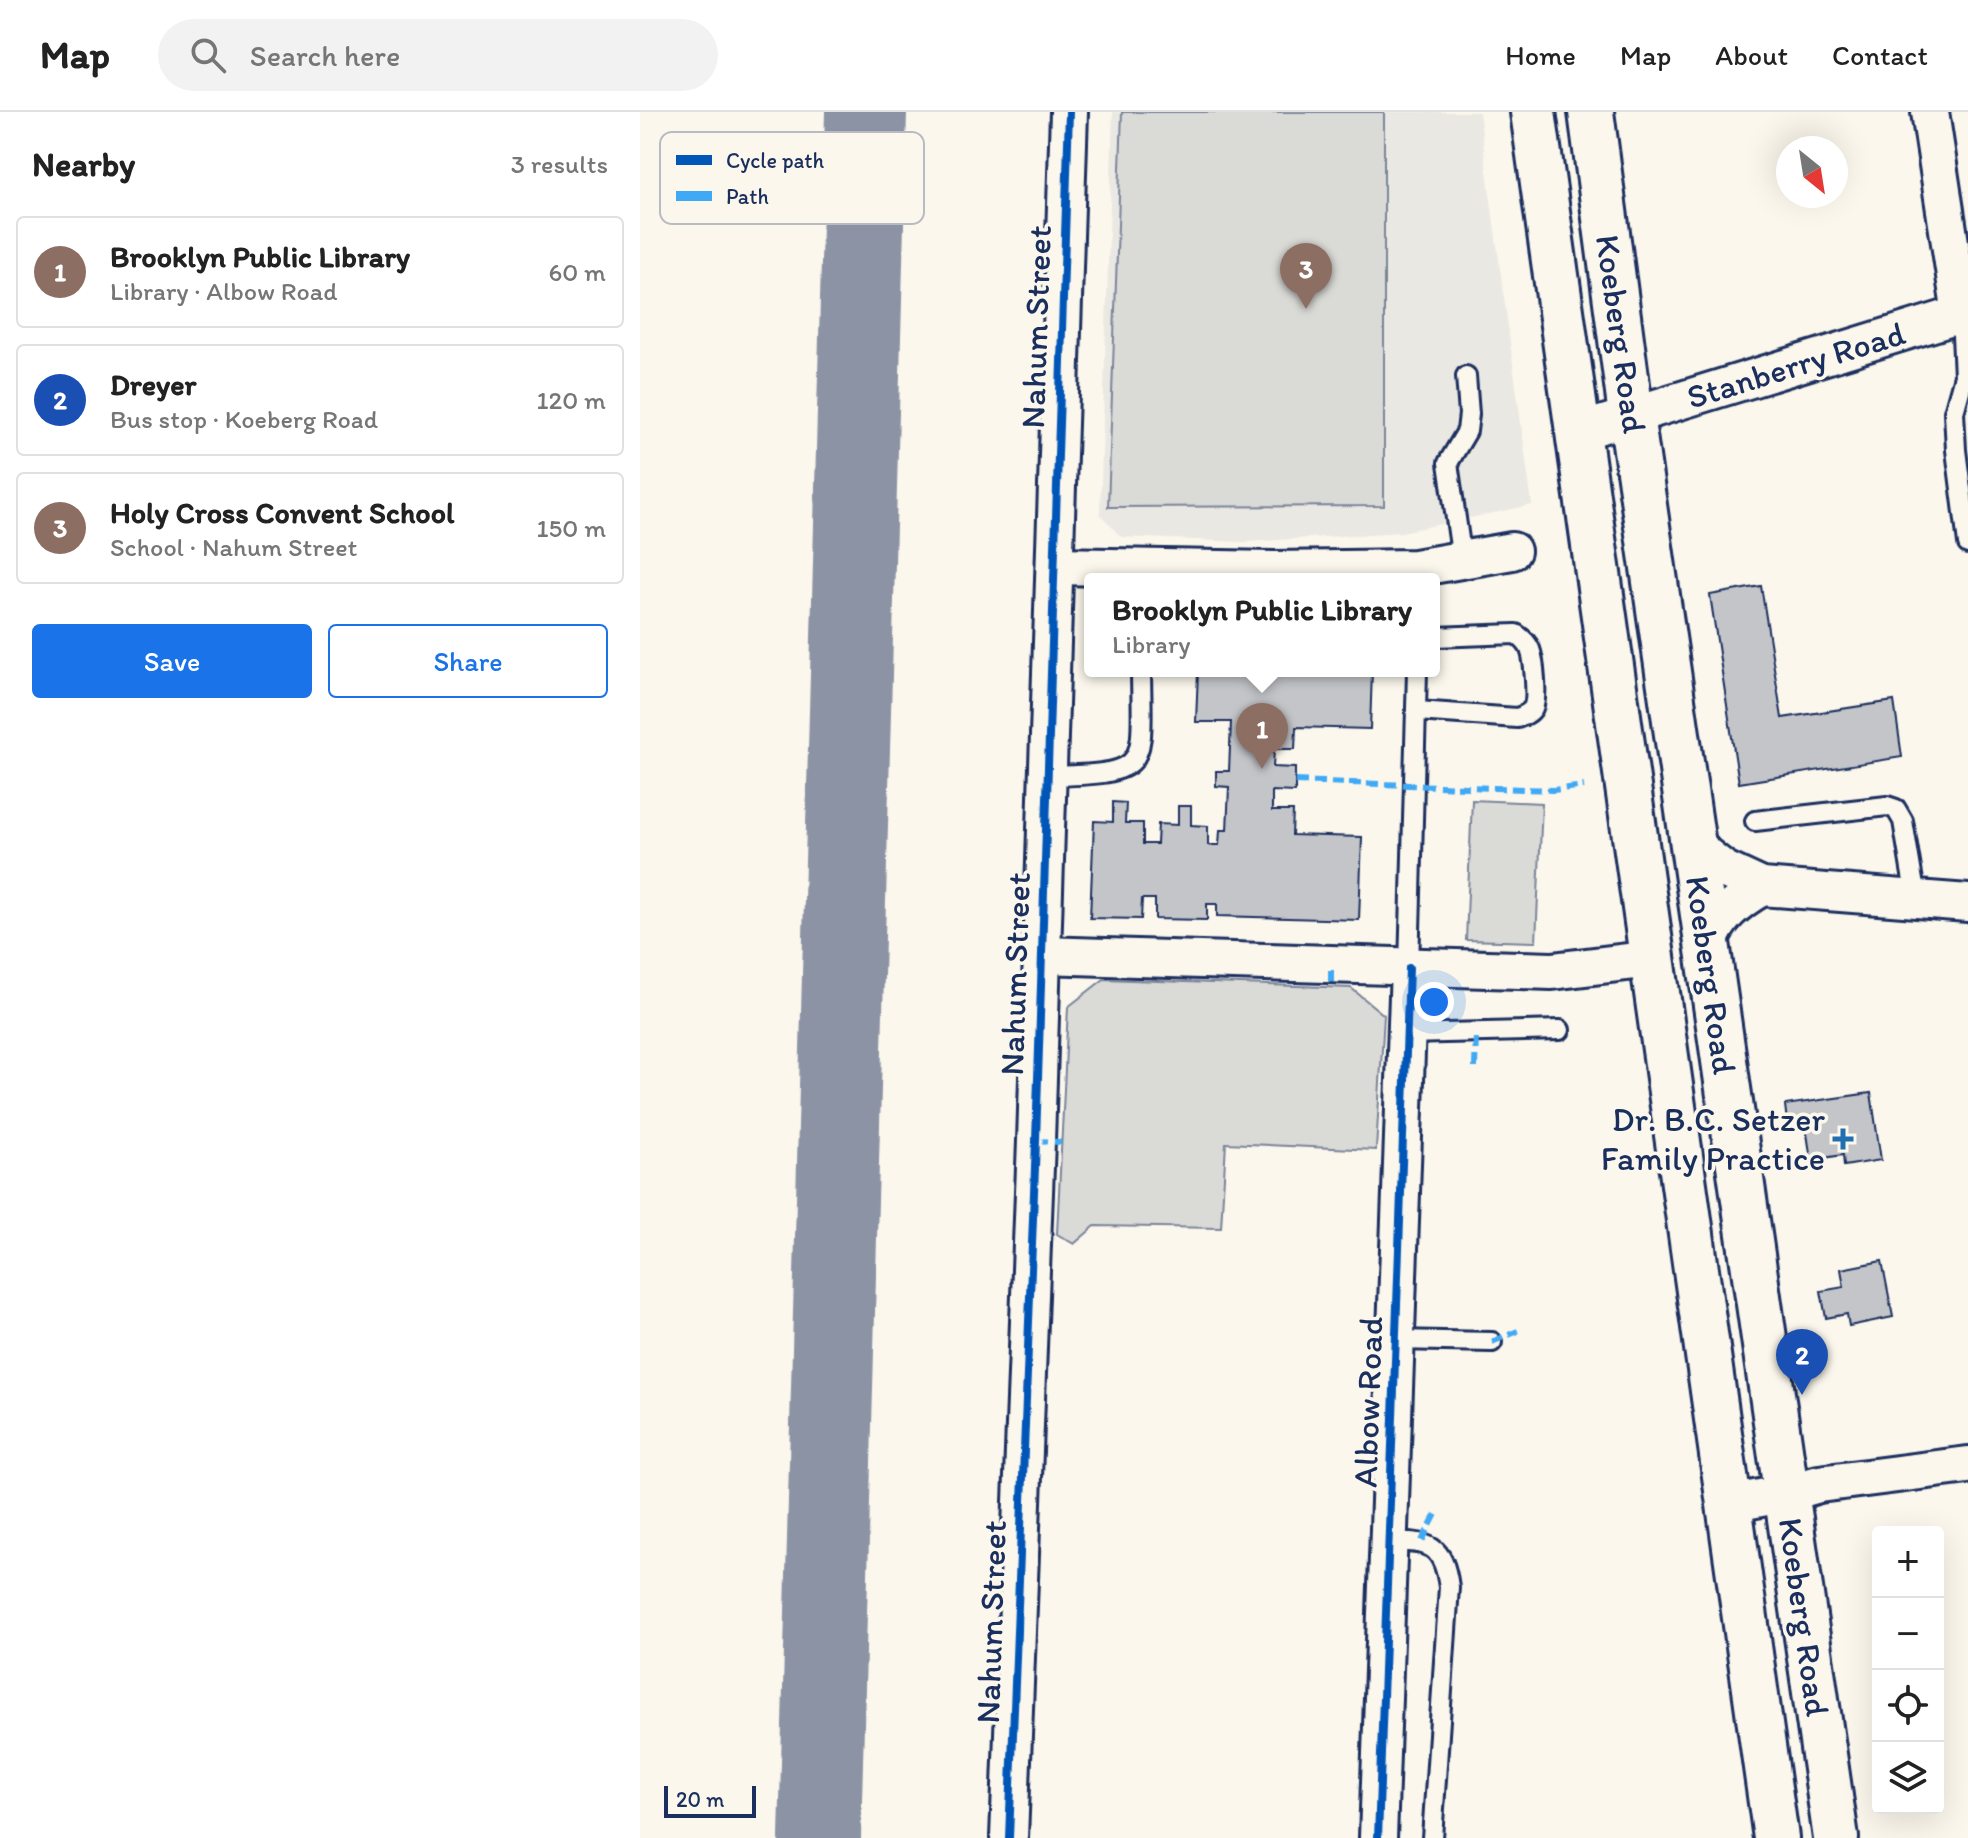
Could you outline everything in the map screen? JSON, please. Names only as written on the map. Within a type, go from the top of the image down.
[{"type":"main road","name":"Koeberg Road","points":[[1533,112],[1776,1838]]},
{"type":"main road","name":"Koeberg Road","points":[[1591,112],[1631,415],[1836,1838]]},
{"type":"street","name":"Nahum Street","points":[[1009,1838],[1069,112]]},
{"type":"street","points":[[1930,112],[1965,314]]},
{"type":"street","name":"Stanberry Road","points":[[1578,432],[1965,314]]},
{"type":"street","points":[[1418,573],[1462,560],[1512,551]]},
{"type":"street","points":[[1055,566],[1201,573]]},
{"type":"street","points":[[1692,837],[1704,854],[1723,869],[1762,887],[1968,903]]},
{"type":"street","points":[[1707,947],[1711,934],[1725,913],[1762,887]]},
{"type":"street","points":[[1042,955],[1552,971],[1652,959]]},
{"type":"street","name":"Albow Road","points":[[1378,1838],[1409,968]]},
{"type":"street","points":[[1729,1504],[1819,1484],[1968,1465]]},
{"type":"lane","points":[[1965,314],[1964,376],[1954,412],[1968,544]]},
{"type":"lane","points":[[1462,560],[1448,463],[1467,431],[1466,376]]},
{"type":"lane","points":[[1417,711],[1517,718],[1525,716],[1532,709],[1535,700],[1533,664],[1524,639],[1516,634],[1440,637]]},
{"type":"lane","points":[[1048,776],[1114,772],[1126,768],[1136,759],[1142,737],[1141,677]]},
{"type":"lane","points":[[1409,968],[1417,677]]},
{"type":"lane","points":[[1755,821],[1887,806],[1896,809],[1903,821],[1916,899]]},
{"type":"lane","points":[[1406,1034],[1560,1030]]},
{"type":"lane","points":[[1396,1340],[1492,1342]]},
{"type":"lane","points":[[1390,1542],[1422,1541],[1436,1552],[1446,1568],[1449,1587],[1432,1838]]},
{"type":"shaded area","points":[[1113,112],[1479,112],[1532,505],[1402,532],[1244,542],[1121,537],[1100,514]]},
{"type":"shaded area","points":[[1122,112],[1384,112],[1384,506],[1108,507]]},
{"type":"shaded area","points":[[1472,800],[1542,803],[1536,942],[1466,940]]},
{"type":"shaded area","points":[[1104,979],[1351,988],[1384,1015],[1376,1150],[1226,1143],[1221,1228],[1095,1226],[1074,1244],[1057,1234],[1068,1007]]},
{"type":"building","points":[[1761,586],[1782,718],[1894,701],[1902,757],[1739,783],[1710,595]]},
{"type":"building","points":[[1198,677],[1372,677],[1370,729],[1296,727],[1295,749],[1274,749],[1273,767],[1295,768],[1295,792],[1272,791],[1272,811],[1293,811],[1292,835],[1362,837],[1359,920],[1217,916],[1217,904],[1207,904],[1207,920],[1155,919],[1155,899],[1142,899],[1141,919],[1090,918],[1094,821],[1113,822],[1113,802],[1126,803],[1125,823],[1143,823],[1143,844],[1157,844],[1158,824],[1178,825],[1178,806],[1191,806],[1191,825],[1208,826],[1208,845],[1219,845],[1220,830],[1227,830],[1229,787],[1216,786],[1216,771],[1229,771],[1231,722],[1196,722]]},
{"type":"building","name":"Dr. B.C. Setzer Family Practice","points":[[1871,1093],[1881,1160],[1844,1166],[1843,1155],[1811,1160],[1805,1120],[1787,1122],[1785,1105]]},
{"type":"building","points":[[1882,1261],[1893,1317],[1849,1326],[1847,1314],[1826,1318],[1821,1291],[1844,1287],[1841,1269]]},
{"type":"taxiway","points":[[865,132],[866,112]]},
{"type":"taxiway","points":[[820,1838],[863,224]]},
{"type":"marked path","points":[[1295,781],[1553,790],[1584,786]]},
{"type":"marked path","points":[[1331,965],[1331,982]]},
{"type":"marked path","points":[[1475,1068],[1476,1032]]},
{"type":"marked path","points":[[1036,1141],[1061,1142]]},
{"type":"marked path","points":[[1492,1342],[1518,1331]]},
{"type":"marked path","points":[[1422,1541],[1437,1512]]},
{"type":"cycle path","points":[[1009,1838],[1036,1141],[1069,112]]},
{"type":"cycle path","points":[[1378,1838],[1409,968]]},
{"type":"place","name":"Holy Cross Convent School","points":[[1306,309]]},
{"type":"place","name":"Brooklyn Public Library","points":[[1262,769]]},
{"type":"place","name":"Dr. B.C. Setzer Family Practice","points":[[1843,1139]]},
{"type":"place","name":"Dreyer","points":[[1802,1395]]}]
